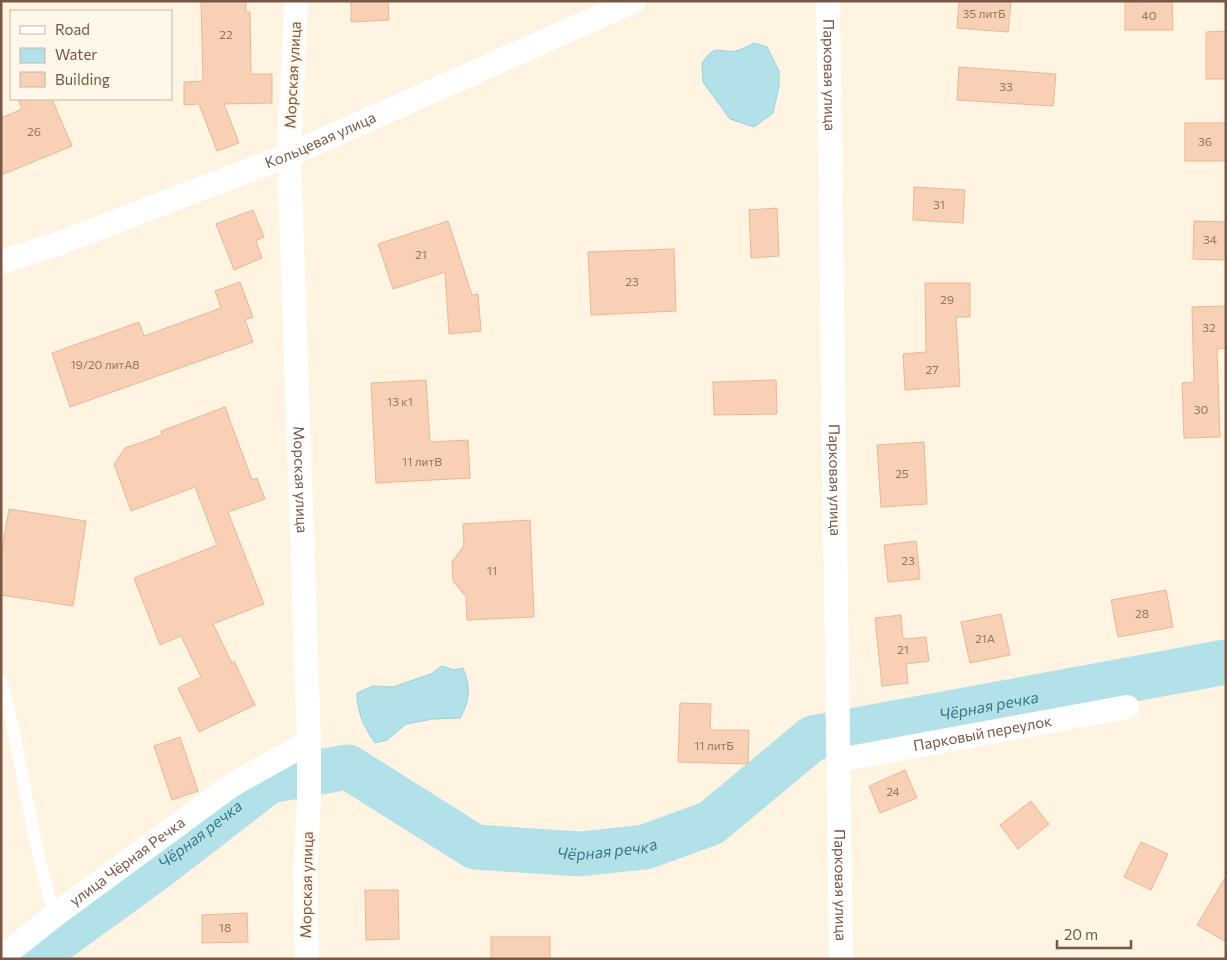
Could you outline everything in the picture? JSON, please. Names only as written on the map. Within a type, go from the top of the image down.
[{"type":"street","name":"Морская улица","points":[[296,1],[289,155],[308,747],[309,799],[305,875],[307,959]]},
{"type":"street","name":"Кольцевая улица","points":[[1,262],[57,244],[289,155],[634,1]]},
{"type":"street","name":"Парковая улица","points":[[828,1],[841,959]]},
{"type":"street","name":"Парковый переулок","points":[[839,756],[1127,707]]},
{"type":"street","name":"улица Чёрная Речка","points":[[1,958],[55,915],[232,785],[308,747]]},
{"type":"lane","points":[[1,682],[9,703],[48,894],[55,915]]},
{"type":"water","points":[[754,43],[767,47],[779,71],[779,86],[773,113],[754,127],[730,119],[703,82],[702,63],[714,51],[736,51]]},
{"type":"water","points":[[442,666],[454,670],[463,668],[466,675],[468,694],[466,706],[460,718],[433,719],[406,724],[387,740],[375,743],[362,719],[358,707],[357,693],[373,686],[393,687],[431,674]]},
{"type":"building","points":[[201,1],[246,1],[246,12],[250,12],[251,74],[272,74],[272,103],[224,104],[239,143],[217,151],[199,104],[184,105],[184,82],[203,81]]},
{"type":"building","points":[[351,1],[388,1],[389,20],[351,22]]},
{"type":"building","points":[[959,1],[1011,1],[1008,32],[957,28]]},
{"type":"building","points":[[1172,1],[1173,30],[1125,30],[1125,2]]},
{"type":"building","points":[[1226,31],[1226,79],[1206,79],[1206,32]]},
{"type":"building","points":[[959,67],[1056,74],[1053,106],[957,100]]},
{"type":"building","points":[[18,100],[52,100],[72,146],[1,175],[1,118],[22,109]]},
{"type":"building","points":[[1185,123],[1226,123],[1226,161],[1185,161]]},
{"type":"building","points":[[914,187],[965,190],[963,223],[913,220]]},
{"type":"building","points":[[777,208],[779,256],[751,258],[749,210]]},
{"type":"building","points":[[253,210],[264,237],[256,241],[262,258],[234,270],[216,224]]},
{"type":"building","points":[[448,221],[472,295],[478,294],[481,331],[449,334],[445,272],[393,289],[378,244]]},
{"type":"building","points":[[1194,221],[1226,222],[1226,260],[1193,259]]},
{"type":"building","points":[[674,249],[676,311],[591,315],[588,252]]},
{"type":"building","points":[[240,282],[253,317],[245,320],[253,342],[70,407],[52,353],[139,322],[144,336],[221,308],[215,291]]},
{"type":"building","points":[[925,283],[970,283],[970,317],[956,317],[960,386],[905,390],[903,354],[926,352]]},
{"type":"building","points":[[1226,306],[1226,348],[1217,349],[1220,437],[1184,438],[1182,383],[1194,382],[1192,307]]},
{"type":"building","points":[[426,380],[430,442],[468,440],[470,478],[376,483],[371,383]]},
{"type":"building","points":[[776,380],[777,414],[714,415],[713,382]]},
{"type":"building","points":[[225,407],[252,480],[257,478],[265,499],[228,512],[264,604],[213,624],[232,663],[234,661],[255,705],[199,732],[178,688],[201,677],[181,636],[160,645],[134,578],[217,545],[195,487],[131,511],[114,464],[125,448],[162,435],[161,431]]},
{"type":"building","points":[[924,442],[927,504],[881,507],[877,445]]},
{"type":"building","points":[[9,509],[86,521],[73,606],[1,595],[1,555]]},
{"type":"building","points":[[530,520],[534,617],[467,620],[466,597],[453,581],[452,562],[464,545],[463,524]]},
{"type":"building","points":[[916,541],[920,579],[888,582],[884,545]]},
{"type":"building","points":[[1166,590],[1173,627],[1118,637],[1111,600]]},
{"type":"building","points":[[1001,614],[1010,655],[970,663],[961,622]]},
{"type":"building","points":[[901,615],[903,639],[926,637],[929,661],[906,664],[908,683],[882,686],[875,618]]},
{"type":"building","points":[[680,703],[711,704],[710,730],[749,730],[748,764],[678,762]]},
{"type":"building","points":[[180,737],[198,791],[172,800],[154,746]]},
{"type":"building","points":[[905,770],[917,798],[880,813],[869,786]]},
{"type":"building","points":[[1031,801],[1049,824],[1018,849],[1000,825]]},
{"type":"building","points":[[1141,842],[1168,854],[1151,890],[1124,877]]},
{"type":"building","points":[[1226,876],[1226,942],[1197,925]]},
{"type":"building","points":[[365,890],[398,890],[399,939],[366,940]]},
{"type":"building","points":[[247,913],[248,942],[202,943],[202,915]]},
{"type":"building","points":[[491,937],[550,937],[550,959],[491,959]]},
{"type":"waterway","name":"Чёрная речка","points":[[31,959],[159,866],[269,781],[348,767],[475,847],[580,854],[645,847],[711,823],[813,738],[1226,662]]}]
